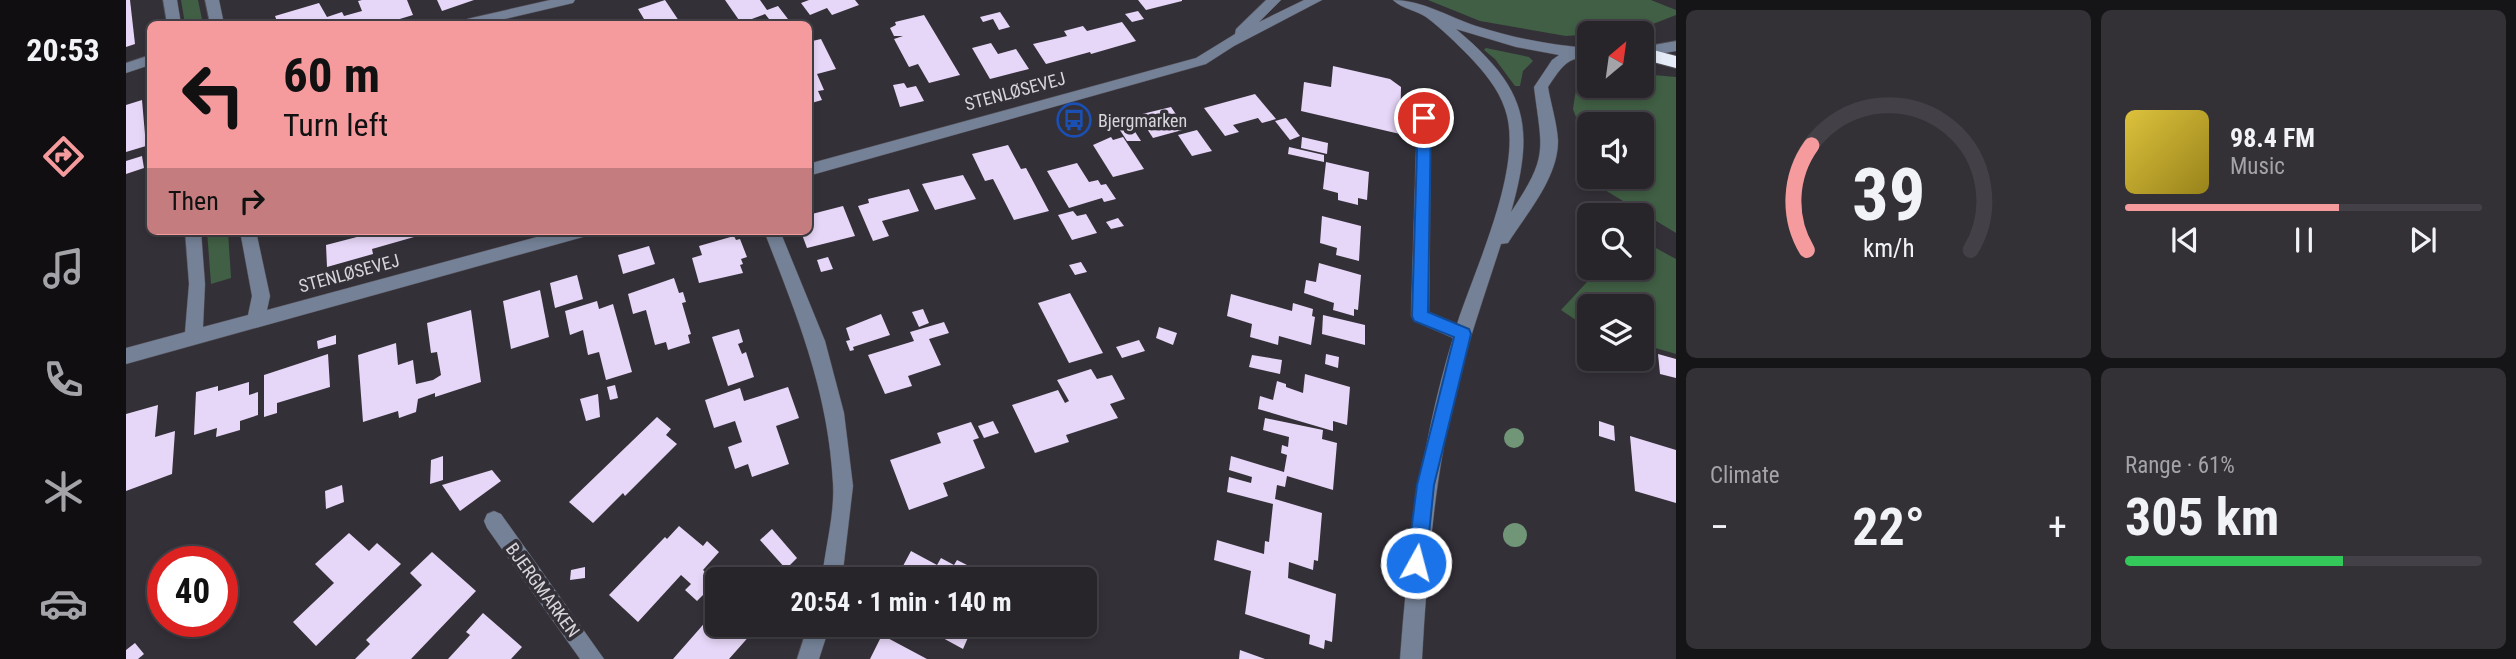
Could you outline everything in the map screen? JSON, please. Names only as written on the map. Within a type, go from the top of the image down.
[{"type":"highway","points":[[1654,56],[1676,62]]},
{"type":"street","points":[[170,0],[174,21]]},
{"type":"street","points":[[212,0],[216,21]]},
{"type":"street","points":[[480,21],[568,0]]},
{"type":"street","name":"STENLØSEVEJ","points":[[1229,43],[1274,0]]},
{"type":"street","name":"STENLØSEVEJ","points":[[812,169],[1201,61],[1229,43],[1315,0]]},
{"type":"street","points":[[1400,0],[1432,16],[1501,39],[1577,51]]},
{"type":"street","points":[[1411,659],[1416,563],[1426,485],[1463,334],[1491,254],[1518,150],[1517,124],[1509,101],[1491,72],[1432,16]]},
{"type":"street","points":[[1654,50],[1676,46]]},
{"type":"street","points":[[1491,254],[1535,187],[1545,163],[1550,142],[1541,87],[1557,63],[1577,54]]},
{"type":"street","points":[[126,68],[147,61]]},
{"type":"street","points":[[1424,118],[1420,316],[1463,334]]},
{"type":"street","points":[[193,235],[197,284],[194,335]]},
{"type":"street","points":[[249,235],[261,296],[256,319]]},
{"type":"street","name":"STENLØSEVEJ","points":[[126,356],[194,335],[568,235]]},
{"type":"street","points":[[774,235],[816,341],[835,414],[843,486],[833,567]]},
{"type":"street","name":"BJERGMARKEN","points":[[494,521],[593,659]]},
{"type":"street","points":[[808,659],[815,637]]},
{"type":"green space","points":[[181,0],[198,0],[202,21],[184,21]]},
{"type":"green space","points":[[1428,0],[1651,0],[1676,10],[1676,15],[1654,24],[1654,21],[1577,21],[1577,35],[1566,36],[1480,21]]},
{"type":"green space","points":[[1486,48],[1529,57],[1533,61],[1523,71],[1520,86],[1515,86],[1495,59],[1484,50]]},
{"type":"green space","points":[[1654,75],[1676,77],[1676,233],[1654,220],[1654,203],[1626,203],[1603,189],[1654,189],[1654,112],[1577,112],[1577,120],[1573,109],[1576,89],[1577,98],[1654,98]]},
{"type":"green space","points":[[207,235],[228,235],[231,278],[211,284]]},
{"type":"green space","points":[[1654,247],[1676,259],[1676,354],[1654,348],[1654,294],[1577,294],[1577,321],[1561,310],[1589,280],[1654,280]]},
{"type":"building","points":[[126,0],[130,0],[135,44],[126,47]]},
{"type":"building","points":[[407,0],[413,15],[393,21],[277,21],[275,16],[319,3],[327,17],[342,12],[344,16],[362,11],[358,1]]},
{"type":"building","points":[[437,0],[474,0],[442,11]]},
{"type":"building","points":[[665,0],[679,21],[645,21],[638,9]]},
{"type":"building","points":[[725,0],[760,0],[767,10],[778,6],[789,21],[771,21],[765,14],[740,21]]},
{"type":"building","points":[[809,0],[855,0],[859,5],[832,15],[827,8],[810,15],[801,3]]},
{"type":"building","points":[[1138,0],[1182,0],[1182,1],[1146,10]]},
{"type":"building","points":[[1138,11],[1144,19],[1132,22],[1125,14]]},
{"type":"building","points":[[1000,12],[1010,27],[999,30],[993,19],[983,22],[980,17]]},
{"type":"building","points":[[924,15],[960,75],[929,83],[918,64],[909,67],[894,39],[903,36],[894,36],[890,28],[896,25],[895,22]]},
{"type":"building","points":[[1122,22],[1136,41],[1091,54],[1090,52],[1046,64],[1033,44],[1067,36],[1064,31],[1083,26],[1087,31]]},
{"type":"building","points":[[821,39],[836,69],[817,74],[824,90],[818,91],[822,100],[812,103],[812,41]]},
{"type":"building","points":[[991,43],[998,54],[1016,49],[1029,69],[990,79],[972,48]]},
{"type":"building","points":[[1333,66],[1390,79],[1401,87],[1400,134],[1301,111],[1304,82],[1331,87]]},
{"type":"building","points":[[904,83],[907,88],[916,86],[924,101],[900,107],[893,85]]},
{"type":"building","points":[[1255,94],[1276,119],[1262,123],[1258,118],[1233,125],[1239,132],[1225,136],[1204,108]]},
{"type":"building","points":[[142,100],[146,146],[126,152],[126,105]]},
{"type":"building","points":[[1171,107],[1186,129],[1153,138],[1138,115]]},
{"type":"building","points":[[1286,118],[1300,136],[1290,140],[1275,121]]},
{"type":"building","points":[[1130,124],[1141,141],[1127,141],[1118,127]]},
{"type":"building","points":[[1197,130],[1212,151],[1192,156],[1178,135]]},
{"type":"building","points":[[1111,137],[1113,140],[1123,137],[1144,169],[1113,177],[1093,145]]},
{"type":"building","points":[[1302,137],[1328,143],[1327,154],[1301,148]]},
{"type":"building","points":[[1008,145],[1021,169],[1026,168],[1049,211],[1014,220],[993,179],[985,181],[972,154]]},
{"type":"building","points":[[1289,147],[1324,155],[1324,162],[1288,154]]},
{"type":"building","points":[[142,156],[144,168],[126,174],[126,161]]},
{"type":"building","points":[[1326,162],[1369,172],[1367,200],[1358,198],[1358,205],[1338,200],[1338,193],[1323,189]]},
{"type":"building","points":[[1077,163],[1089,182],[1098,180],[1101,185],[1106,184],[1116,199],[1104,202],[1102,198],[1069,208],[1047,171]]},
{"type":"building","points":[[963,175],[976,199],[935,210],[922,184]]},
{"type":"building","points":[[909,189],[919,211],[882,221],[889,236],[873,241],[858,206],[869,203],[868,199]]},
{"type":"building","points":[[843,206],[855,236],[807,248],[802,235],[812,235],[812,214]]},
{"type":"building","points":[[1073,211],[1077,216],[1086,214],[1097,233],[1072,240],[1058,215]]},
{"type":"building","points":[[1322,216],[1361,226],[1359,261],[1336,255],[1337,248],[1320,243]]},
{"type":"building","points":[[1118,218],[1124,226],[1111,229],[1106,222]]},
{"type":"building","points":[[365,235],[414,237],[372,249],[373,254],[327,267],[326,245]]},
{"type":"building","points":[[734,236],[736,240],[740,239],[747,257],[741,259],[743,273],[699,283],[692,258],[702,255],[699,246]]},
{"type":"building","points":[[649,246],[655,264],[623,274],[618,255]]},
{"type":"building","points":[[828,257],[833,269],[821,272],[817,260]]},
{"type":"building","points":[[1081,262],[1087,272],[1075,275],[1069,265]]},
{"type":"building","points":[[1319,263],[1361,275],[1358,310],[1354,309],[1354,316],[1333,310],[1334,303],[1304,293],[1306,280],[1316,282]]},
{"type":"building","points":[[577,275],[583,299],[555,308],[550,283]]},
{"type":"building","points":[[674,278],[679,293],[683,292],[686,302],[682,303],[691,334],[688,335],[690,343],[668,350],[666,342],[655,345],[646,310],[633,314],[628,294]]},
{"type":"building","points":[[540,290],[549,337],[511,349],[503,301]]},
{"type":"building","points":[[1070,293],[1103,353],[1069,363],[1038,303]]},
{"type":"building","points":[[1231,294],[1292,311],[1293,303],[1313,309],[1312,316],[1315,317],[1311,345],[1279,336],[1278,345],[1250,337],[1252,324],[1227,316]]},
{"type":"building","points":[[597,301],[599,309],[613,304],[632,372],[606,380],[599,352],[588,355],[583,330],[570,335],[565,311]]},
{"type":"building","points":[[923,309],[929,323],[919,327],[912,312]]},
{"type":"building","points":[[471,310],[481,382],[435,397],[435,393],[418,399],[416,412],[399,418],[398,411],[363,422],[358,355],[396,343],[398,365],[413,360],[416,384],[433,380],[441,375],[437,352],[431,353],[427,323]]},
{"type":"building","points":[[881,314],[890,335],[853,347],[854,350],[850,351],[846,341],[850,340],[846,328]]},
{"type":"building","points":[[1323,315],[1365,325],[1365,345],[1322,334]]},
{"type":"building","points":[[944,322],[949,333],[929,339],[941,365],[908,376],[912,386],[885,394],[868,355],[914,341],[910,332]]},
{"type":"building","points":[[1159,327],[1177,333],[1173,345],[1156,338]]},
{"type":"building","points":[[739,329],[743,342],[738,344],[742,354],[746,352],[754,377],[728,386],[712,337]]},
{"type":"building","points":[[336,335],[336,344],[318,349],[317,341]]},
{"type":"building","points":[[1139,340],[1145,351],[1122,358],[1116,347]]},
{"type":"building","points":[[328,354],[330,387],[277,403],[277,413],[264,417],[264,375]]},
{"type":"building","points":[[1326,354],[1339,357],[1338,368],[1325,364]]},
{"type":"building","points":[[1658,354],[1676,359],[1676,378],[1660,374]]},
{"type":"building","points":[[1252,355],[1282,360],[1280,374],[1249,367]]},
{"type":"building","points":[[1091,369],[1097,379],[1112,375],[1125,399],[1110,404],[1118,418],[1066,435],[1069,442],[1035,453],[1012,405],[1058,390],[1065,403],[1069,401],[1057,380]]},
{"type":"building","points":[[1305,374],[1350,387],[1347,425],[1333,421],[1333,431],[1258,409],[1260,396],[1273,400],[1277,381],[1303,393]]},
{"type":"building","points":[[249,382],[249,395],[258,392],[258,415],[240,421],[240,430],[216,437],[217,428],[194,435],[196,392],[218,386],[218,391]]},
{"type":"building","points":[[615,385],[618,398],[610,400],[607,387]]},
{"type":"building","points":[[788,387],[799,418],[776,426],[789,464],[752,477],[748,464],[735,469],[728,447],[742,442],[735,421],[714,428],[705,400],[740,388],[744,401]]},
{"type":"building","points":[[598,394],[600,417],[586,421],[580,399]]},
{"type":"building","points":[[158,405],[155,437],[175,431],[172,474],[126,491],[126,414]]},
{"type":"building","points":[[657,417],[671,429],[666,435],[677,444],[625,496],[623,493],[593,523],[569,502]]},
{"type":"building","points":[[1265,418],[1323,430],[1322,439],[1337,443],[1333,490],[1287,476],[1285,487],[1277,485],[1275,499],[1322,513],[1318,561],[1314,560],[1313,570],[1289,562],[1288,578],[1336,594],[1332,642],[1325,640],[1324,649],[1309,644],[1310,635],[1245,614],[1251,571],[1214,560],[1217,540],[1264,554],[1265,541],[1269,542],[1273,504],[1227,492],[1229,477],[1251,483],[1252,477],[1229,470],[1231,456],[1284,472],[1287,455],[1281,453],[1282,445],[1288,447],[1289,437],[1263,430]]},
{"type":"building","points":[[993,421],[999,433],[984,438],[978,426]]},
{"type":"building","points":[[1599,421],[1614,426],[1615,441],[1599,436]]},
{"type":"building","points":[[971,422],[979,438],[973,440],[985,468],[943,483],[948,496],[909,510],[890,460],[941,443],[937,433]]},
{"type":"building","points":[[1630,436],[1676,450],[1676,503],[1635,491]]},
{"type":"building","points":[[443,456],[443,480],[430,484],[431,460]]},
{"type":"building","points":[[492,470],[501,481],[460,511],[442,485]]},
{"type":"building","points":[[342,485],[344,502],[326,509],[325,491]]},
{"type":"building","points":[[679,526],[703,546],[707,541],[719,552],[703,570],[705,593],[697,601],[685,590],[691,584],[681,575],[638,622],[609,595],[665,537],[667,539]]},
{"type":"building","points":[[772,529],[797,558],[788,567],[784,567],[760,540]]},
{"type":"building","points":[[349,533],[369,551],[377,543],[401,564],[316,646],[293,622],[334,583],[315,564]]},
{"type":"building","points":[[911,551],[937,565],[941,558],[954,565],[957,560],[971,567],[902,567]]},
{"type":"building","points":[[432,552],[476,591],[411,659],[355,659],[370,644],[366,640],[422,585],[410,573]]},
{"type":"building","points":[[585,567],[585,578],[570,580],[571,570]]},
{"type":"building","points":[[483,613],[522,647],[511,659],[448,659],[470,635],[466,632]]},
{"type":"building","points":[[705,623],[705,637],[748,637],[729,659],[673,659]]},
{"type":"building","points":[[881,637],[886,637],[927,659],[870,659]]},
{"type":"building","points":[[941,637],[968,637],[963,649]]},
{"type":"building","points":[[135,643],[144,654],[138,659],[126,659],[126,650]]},
{"type":"building","points":[[1240,650],[1265,659],[1239,659]]},
{"type":"place","name":"Bjergmarken","points":[[1074,120]]},
{"type":"route","points":[[1416,563],[1426,485],[1455,357],[1463,334],[1420,316],[1424,118]]}]
